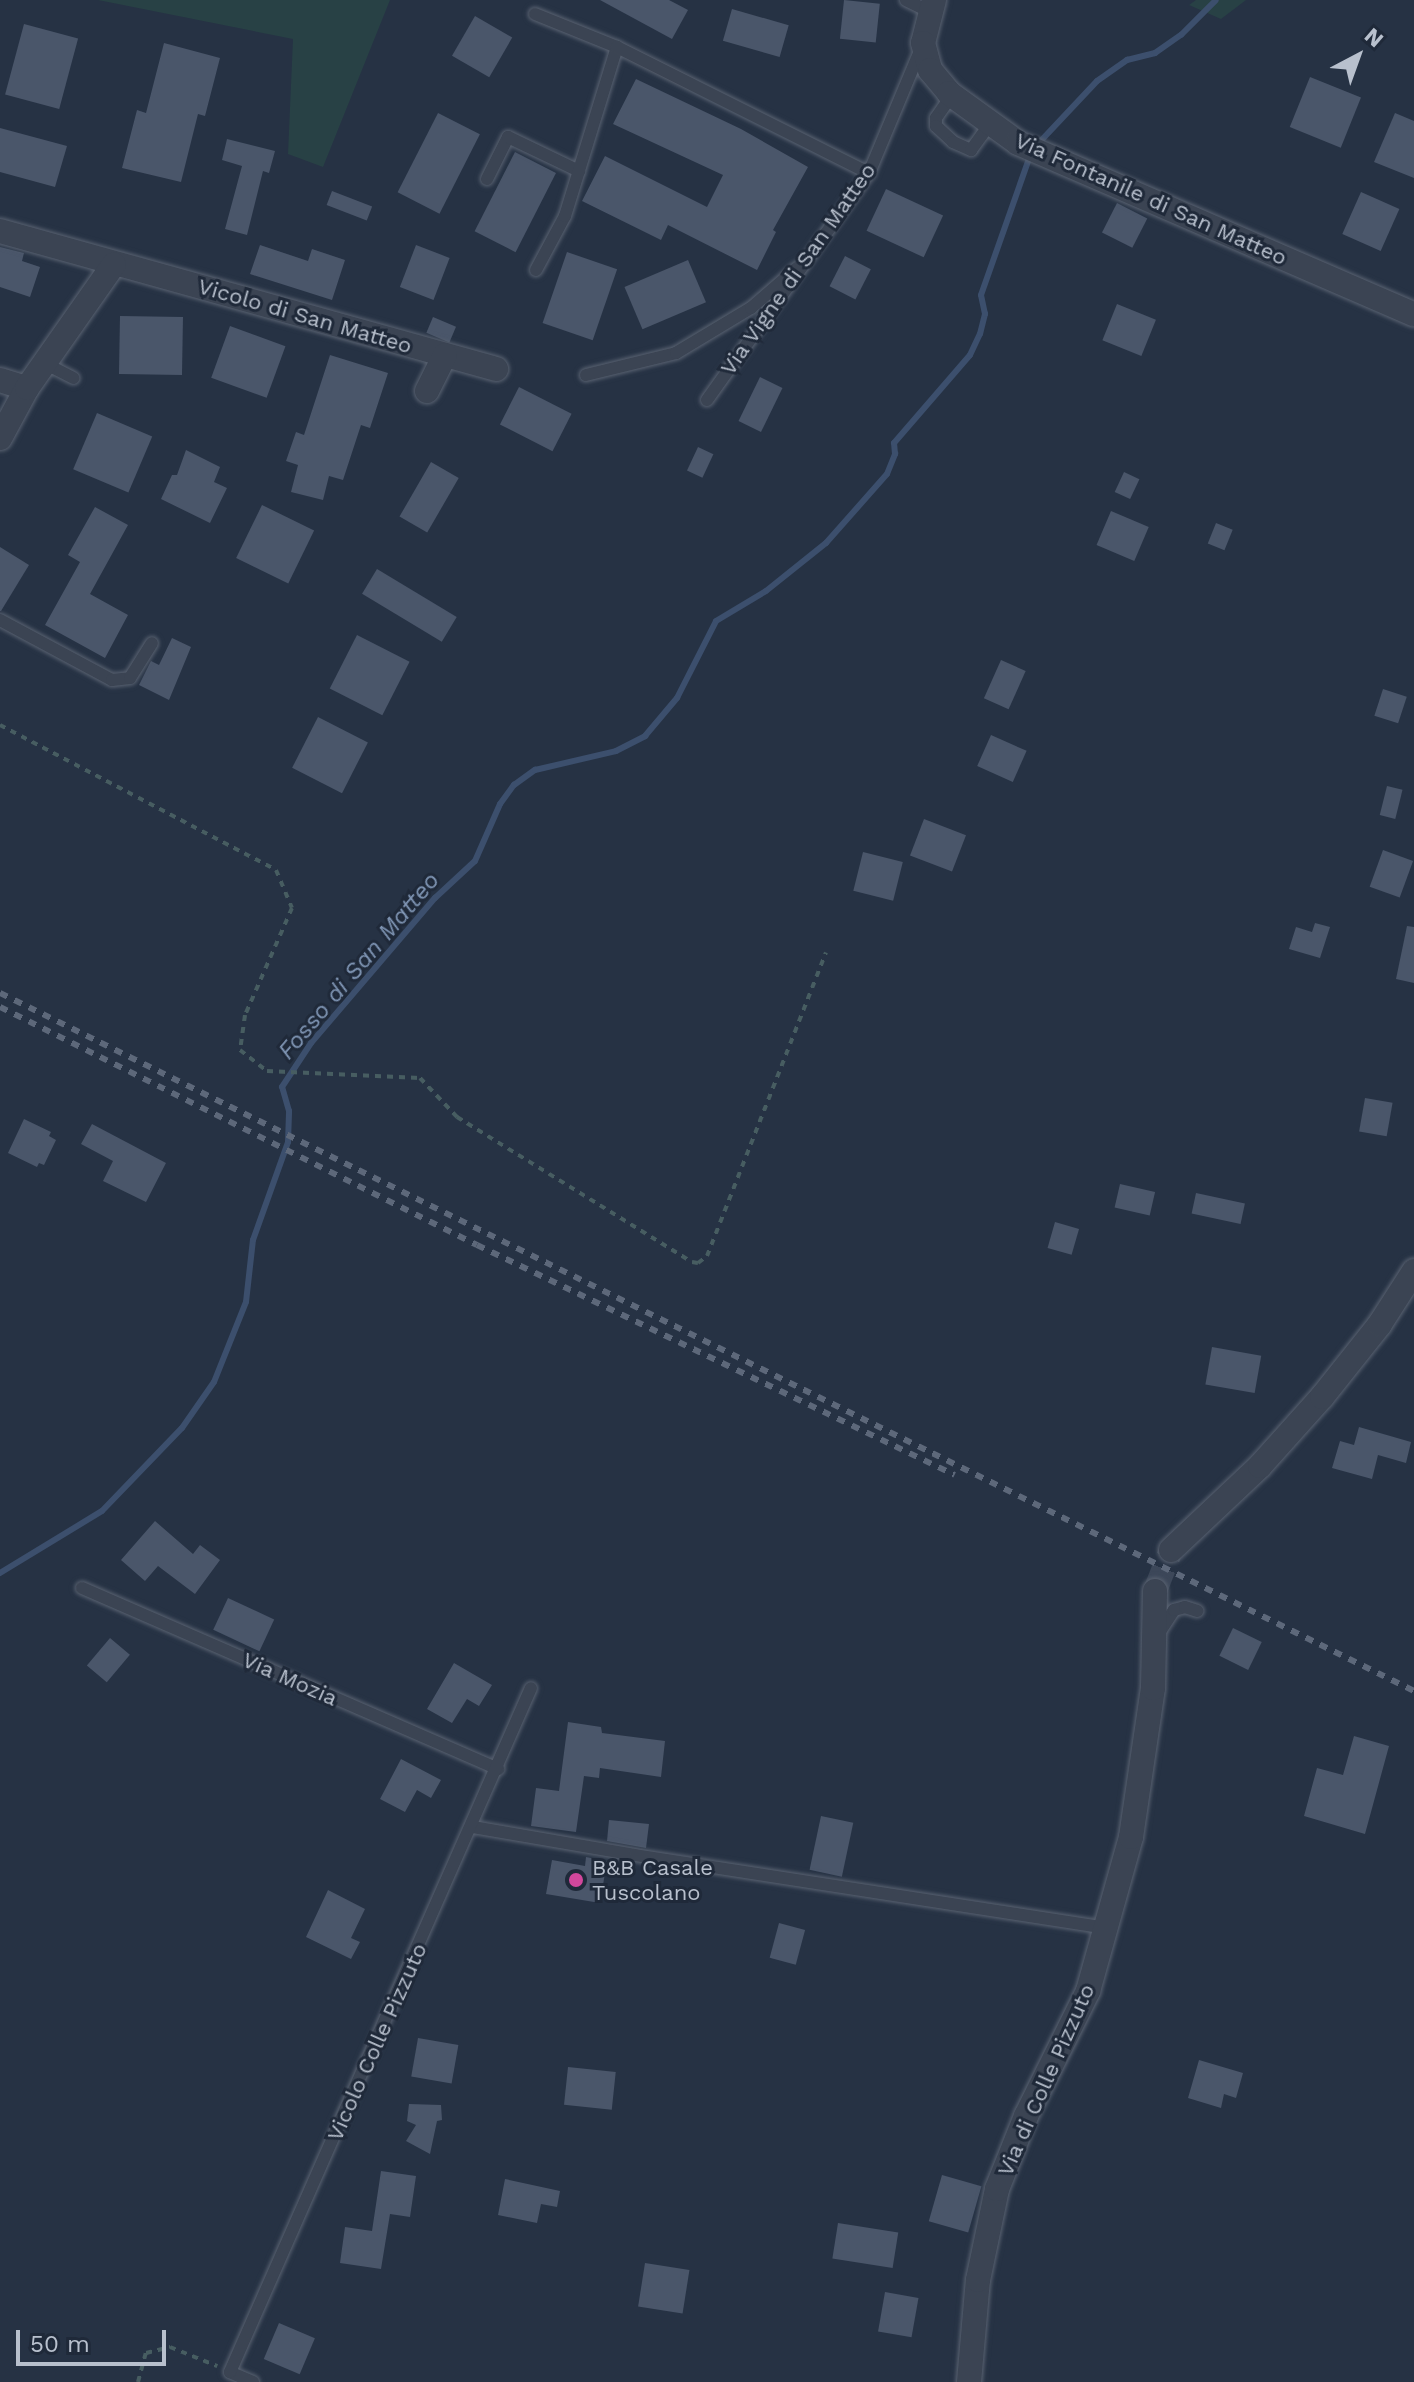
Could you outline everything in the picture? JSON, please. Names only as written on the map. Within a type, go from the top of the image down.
[{"type":"street","name":"Via Vigne di San Matteo","points":[[923,43],[932,6]]},
{"type":"street","name":"Via Fontanile di San Matteo","points":[[923,43],[930,70],[952,95],[1018,143],[1414,314]]},
{"type":"street","name":"Vicolo di San Matteo","points":[[0,231],[496,369]]},
{"type":"street","points":[[0,438],[27,388],[114,264]]},
{"type":"street","points":[[427,391],[445,355]]},
{"type":"street","points":[[0,380],[27,388]]},
{"type":"street","points":[[1171,1550],[1260,1466],[1322,1397],[1380,1324],[1414,1271]]},
{"type":"street","name":"Via di Colle Pizzuto","points":[[969,2382],[977,2290],[995,2197],[1026,2116],[1083,2004],[1107,1928],[1136,1812],[1153,1688],[1155,1591]]},
{"type":"lane","points":[[906,0],[932,6]]},
{"type":"lane","points":[[535,14],[617,47],[869,173]]},
{"type":"lane","name":"Via Vigne di San Matteo","points":[[707,400],[869,173],[923,43]]},
{"type":"lane","points":[[536,270],[565,216],[617,47]]},
{"type":"lane","points":[[952,95],[936,118],[936,126],[953,142],[971,150],[990,124]]},
{"type":"lane","points":[[487,179],[508,137],[579,171]]},
{"type":"lane","points":[[586,375],[676,353],[751,308],[814,253]]},
{"type":"lane","points":[[44,363],[73,378]]},
{"type":"lane","points":[[0,620],[112,680],[130,678],[152,643]]},
{"type":"lane","name":"Via Mozia","points":[[82,1588],[498,1769]]},
{"type":"lane","points":[[1155,1648],[1164,1623],[1174,1610],[1185,1607],[1197,1611]]},
{"type":"lane","name":"Vicolo Colle Pizzuto","points":[[230,2372],[473,1827],[531,1688]]},
{"type":"lane","points":[[473,1827],[628,1860],[1107,1928]]},
{"type":"lane","points":[[230,2372],[253,2382]]},
{"type":"path","points":[[0,725],[276,870],[292,908],[245,1015],[240,1050],[267,1071],[420,1078],[457,1117],[692,1262],[698,1263],[707,1256],[826,952]]},
{"type":"path","points":[[138,2382],[146,2353],[170,2347],[230,2372]]},
{"type":"green space","points":[[98,0],[390,0],[323,167],[288,154],[293,39]]},
{"type":"green space","points":[[1196,0],[1246,0],[1221,19],[1189,5]]},
{"type":"building","points":[[600,0],[669,0],[688,10],[672,39]]},
{"type":"building","points":[[844,0],[880,4],[876,43],[840,39]]},
{"type":"building","points":[[732,9],[789,25],[780,57],[723,41]]},
{"type":"building","points":[[475,16],[512,37],[489,77],[452,56]]},
{"type":"building","points":[[24,24],[78,38],[59,109],[5,95]]},
{"type":"building","points":[[164,43],[220,58],[205,116],[198,114],[181,182],[122,168],[137,110],[146,113]]},
{"type":"building","points":[[1310,77],[1361,98],[1341,148],[1290,127]]},
{"type":"building","points":[[636,79],[741,129],[808,167],[773,230],[776,232],[757,270],[668,225],[661,240],[582,201],[605,156],[707,207],[723,175],[613,124]]},
{"type":"building","points":[[438,113],[480,134],[439,214],[398,192]]},
{"type":"building","points":[[1395,113],[1414,121],[1414,178],[1374,162]]},
{"type":"building","points":[[0,128],[67,146],[55,187],[0,172]]},
{"type":"building","points":[[227,139],[275,151],[269,173],[263,171],[247,235],[225,229],[242,166],[222,160]]},
{"type":"building","points":[[515,152],[556,173],[516,252],[475,231]]},
{"type":"building","points":[[886,189],[943,216],[924,257],[867,231]]},
{"type":"building","points":[[332,191],[372,206],[367,220],[327,205]]},
{"type":"building","points":[[1361,192],[1399,209],[1381,251],[1342,234]]},
{"type":"building","points":[[1117,203],[1147,218],[1132,248],[1102,232]]},
{"type":"building","points":[[260,245],[308,261],[312,249],[345,260],[332,300],[250,274]]},
{"type":"building","points":[[416,245],[450,258],[433,300],[400,287]]},
{"type":"building","points":[[0,247],[24,253],[22,261],[40,267],[30,297],[0,287]]},
{"type":"building","points":[[567,252],[617,269],[593,340],[543,323]]},
{"type":"building","points":[[845,256],[871,269],[855,299],[830,286]]},
{"type":"building","points":[[688,260],[706,302],[642,329],[624,287]]},
{"type":"building","points":[[1117,304],[1156,320],[1141,356],[1102,340]]},
{"type":"building","points":[[120,316],[183,317],[182,375],[119,374]]},
{"type":"building","points":[[433,317],[456,327],[449,342],[426,333]]},
{"type":"building","points":[[230,326],[285,346],[267,398],[211,378]]},
{"type":"building","points":[[330,355],[388,373],[370,428],[361,425],[343,480],[329,476],[323,500],[291,492],[298,465],[286,461],[296,432],[304,435]]},
{"type":"building","points":[[760,377],[782,388],[761,432],[739,421]]},
{"type":"building","points":[[519,387],[572,414],[553,451],[500,424]]},
{"type":"building","points":[[97,413],[152,436],[128,493],[73,469]]},
{"type":"building","points":[[698,447],[713,454],[702,478],[687,471]]},
{"type":"building","points":[[186,450],[220,467],[214,482],[227,488],[210,523],[161,499],[172,475],[177,475]]},
{"type":"building","points":[[431,462],[459,478],[427,533],[400,517]]},
{"type":"building","points":[[1124,472],[1139,479],[1130,499],[1115,492]]},
{"type":"building","points":[[262,505],[314,530],[288,583],[236,558]]},
{"type":"building","points":[[95,507],[128,525],[90,594],[128,615],[105,658],[45,625],[80,562],[68,555]]},
{"type":"building","points":[[1111,511],[1149,527],[1134,561],[1097,545]]},
{"type":"building","points":[[1216,523],[1233,530],[1224,550],[1208,543]]},
{"type":"building","points":[[0,547],[29,565],[1,611],[0,611]]},
{"type":"building","points":[[377,569],[457,617],[442,642],[362,594]]},
{"type":"building","points":[[357,635],[410,662],[382,715],[330,688]]},
{"type":"building","points":[[172,638],[191,647],[169,700],[139,685],[151,661],[159,665]]},
{"type":"building","points":[[1001,660],[1026,671],[1009,709],[984,698]]},
{"type":"building","points":[[1383,689],[1407,697],[1398,723],[1374,716]]},
{"type":"building","points":[[318,717],[368,742],[342,793],[292,768]]},
{"type":"building","points":[[991,735],[1027,751],[1013,782],[977,766]]},
{"type":"building","points":[[1387,786],[1403,790],[1395,819],[1380,815]]},
{"type":"building","points":[[924,819],[966,835],[952,872],[910,855]]},
{"type":"building","points":[[1383,850],[1413,861],[1400,898],[1370,887]]},
{"type":"building","points":[[863,852],[903,862],[893,901],[853,891]]},
{"type":"building","points":[[1315,923],[1330,927],[1320,958],[1289,949],[1296,927],[1312,932]]},
{"type":"building","points":[[1407,926],[1414,927],[1414,983],[1396,979]]},
{"type":"building","points":[[1365,1098],[1393,1103],[1387,1136],[1359,1131]]},
{"type":"building","points":[[24,1119],[51,1132],[49,1136],[56,1140],[44,1165],[39,1163],[37,1167],[8,1153]]},
{"type":"building","points":[[92,1124],[166,1163],[146,1202],[103,1181],[113,1161],[81,1144]]},
{"type":"building","points":[[1120,1184],[1155,1192],[1150,1215],[1115,1207]]},
{"type":"building","points":[[1196,1193],[1245,1203],[1241,1224],[1192,1214]]},
{"type":"building","points":[[1055,1222],[1079,1229],[1072,1255],[1048,1248]]},
{"type":"building","points":[[1212,1347],[1261,1356],[1255,1393],[1205,1384]]},
{"type":"building","points":[[1359,1427],[1411,1442],[1406,1463],[1378,1455],[1372,1479],[1332,1468],[1340,1441],[1354,1445]]},
{"type":"building","points":[[155,1521],[193,1554],[200,1545],[220,1560],[195,1594],[158,1566],[145,1581],[121,1560]]},
{"type":"building","points":[[228,1598],[274,1620],[259,1651],[213,1630]]},
{"type":"building","points":[[1233,1628],[1262,1642],[1248,1670],[1219,1656]]},
{"type":"building","points":[[110,1638],[130,1655],[107,1682],[87,1666]]},
{"type":"building","points":[[454,1663],[492,1685],[479,1706],[467,1699],[452,1723],[427,1709]]},
{"type":"building","points":[[568,1722],[601,1727],[602,1733],[665,1741],[661,1777],[600,1768],[599,1778],[584,1776],[576,1832],[531,1826],[536,1788],[559,1791]]},
{"type":"building","points":[[1354,1736],[1389,1746],[1365,1834],[1304,1816],[1317,1768],[1343,1775]]},
{"type":"building","points":[[401,1759],[441,1780],[431,1798],[417,1790],[405,1812],[380,1799]]},
{"type":"building","points":[[821,1816],[853,1823],[842,1877],[810,1870]]},
{"type":"building","points":[[609,1820],[649,1824],[646,1848],[607,1841]]},
{"type":"building","name":"B&B Casale Tuscolano","points":[[586,1857],[607,1861],[600,1903],[546,1894],[552,1860],[585,1866]]},
{"type":"building","points":[[328,1890],[365,1909],[351,1938],[360,1942],[351,1959],[306,1937]]},
{"type":"building","points":[[779,1923],[805,1930],[796,1965],[770,1958]]},
{"type":"building","points":[[418,2038],[458,2045],[452,2084],[411,2076]]},
{"type":"building","points":[[1199,2060],[1243,2073],[1236,2098],[1224,2094],[1221,2108],[1188,2098]]},
{"type":"building","points":[[568,2067],[616,2072],[612,2110],[564,2105]]},
{"type":"building","points":[[409,2104],[441,2105],[442,2120],[437,2121],[430,2154],[406,2141],[416,2125],[407,2121]]},
{"type":"building","points":[[381,2171],[416,2176],[410,2217],[390,2214],[381,2269],[340,2263],[345,2227],[372,2231]]},
{"type":"building","points":[[942,2175],[981,2186],[968,2232],[929,2221]]},
{"type":"building","points":[[505,2179],[560,2191],[557,2207],[541,2204],[537,2223],[498,2215]]},
{"type":"building","points":[[838,2223],[898,2233],[893,2268],[832,2259]]},
{"type":"building","points":[[645,2263],[689,2270],[683,2313],[638,2306]]},
{"type":"building","points":[[885,2292],[918,2298],[912,2337],[878,2331]]},
{"type":"building","points":[[279,2323],[315,2338],[300,2374],[264,2359]]},
{"type":"waterway","name":"Fosso di San Matteo","points":[[1036,146],[1097,81],[1127,60],[1155,53],[1181,35],[1216,0]]},
{"type":"waterway","name":"Fosso di San Matteo","points":[[0,1573],[102,1511],[182,1428],[214,1382],[246,1302],[253,1240],[288,1142],[289,1111],[282,1087],[311,1043],[435,898],[475,861],[500,804],[514,785],[535,770],[616,751],[645,736],[677,698],[716,621],[766,591],[826,543],[887,474],[895,454],[894,443],[970,355],[980,334],[985,314],[981,295],[1030,156]]},
{"type":"tunnel","points":[[1155,1591],[1171,1550]]},
{"type":"railway","points":[[0,993],[1414,1691]]},
{"type":"railway","points":[[0,1007],[477,1245],[955,1475]]},
{"type":"place","name":"B&B Casale Tuscolano","points":[[576,1880]]}]
